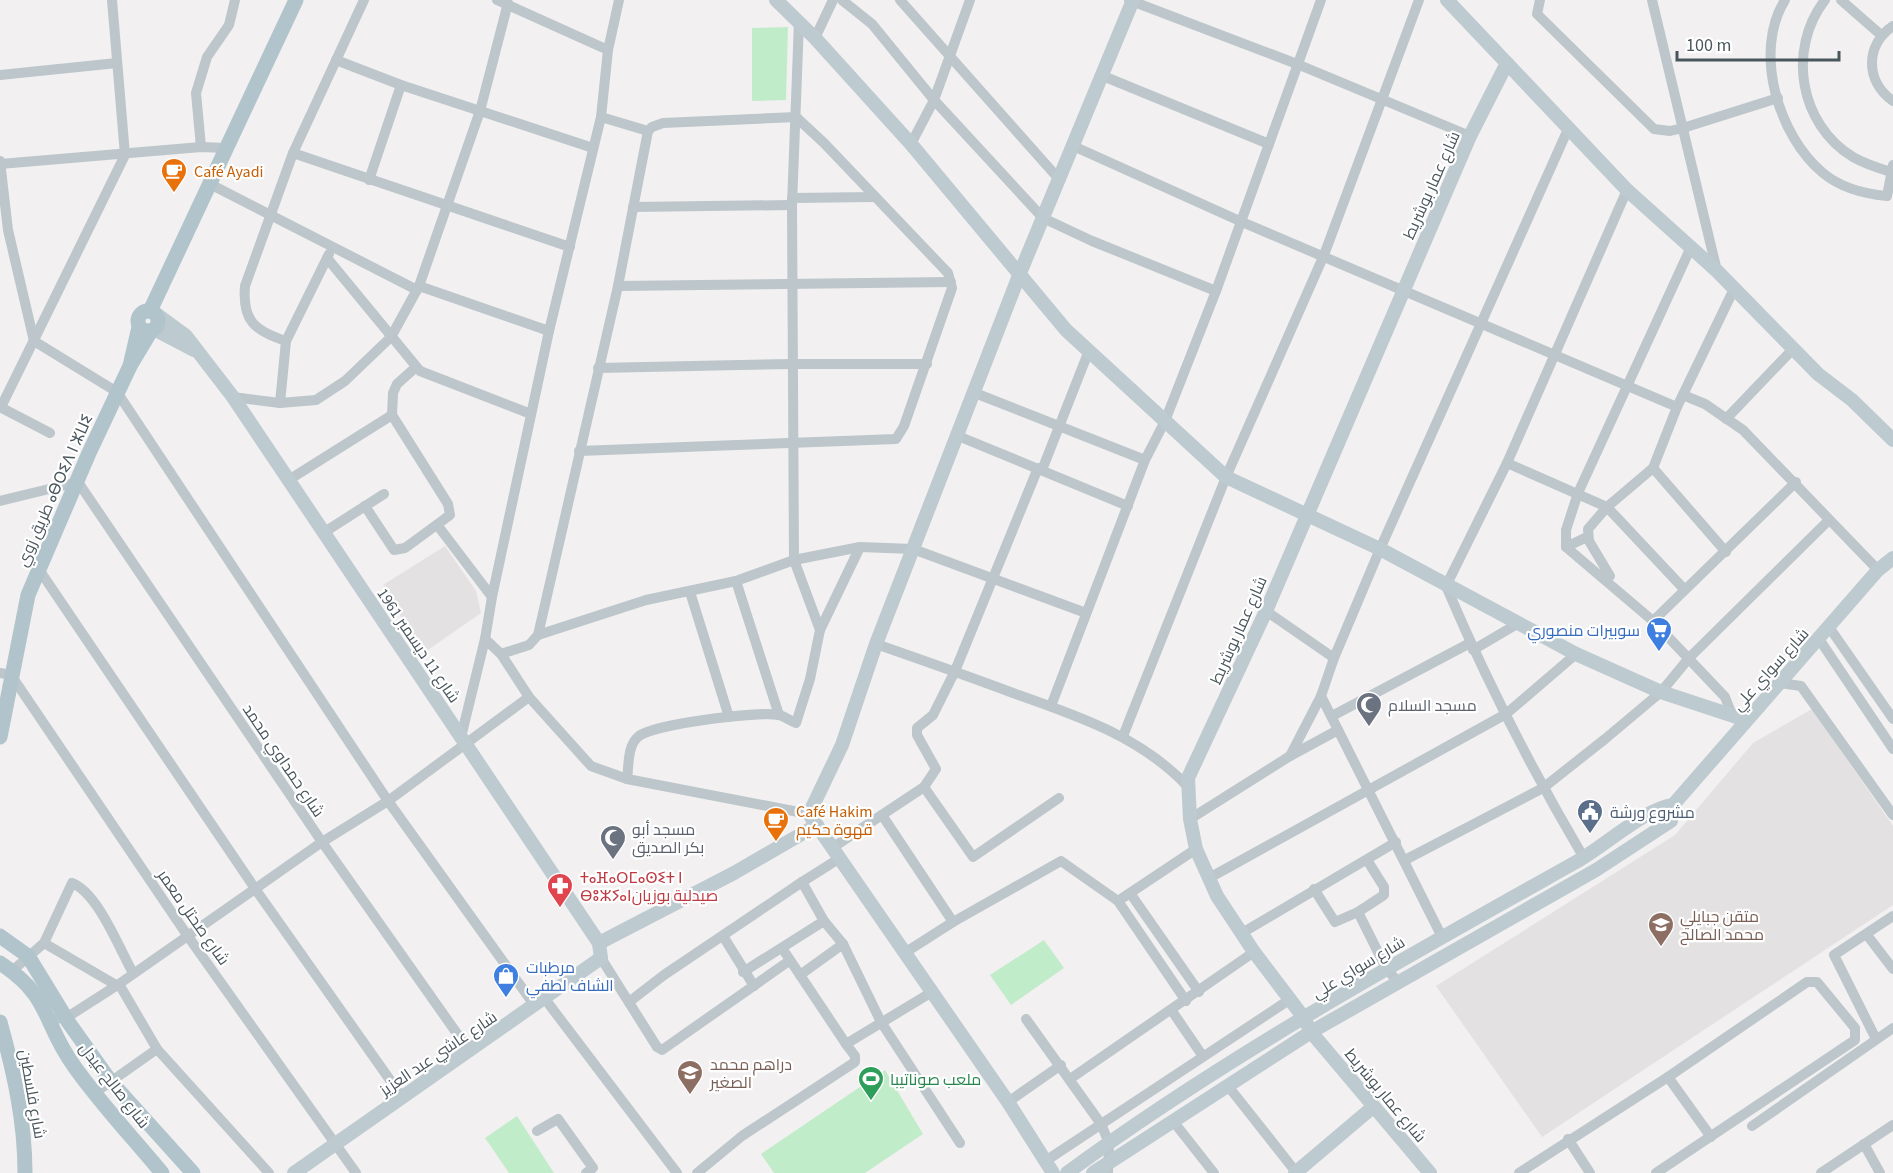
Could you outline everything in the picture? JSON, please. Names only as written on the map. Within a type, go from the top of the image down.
[{"type":"main road","points":[[150,322],[226,148],[296,0]]},
{"type":"main road","name":"طريق زوي ⴰⴱⵔⵉⴷ ⵏ ⵣⵡⵉ","points":[[0,737],[5,674],[28,595],[38,568],[150,322]]},
{"type":"main road","points":[[0,936],[28,956],[66,1018],[111,1082],[193,1173]]},
{"type":"main road","name":"شارع صالح عيدل","points":[[4,970],[34,991],[73,1066],[162,1173]]},
{"type":"main road","name":"شارع فلسطين","points":[[0,1022],[17,1093],[25,1173]]},
{"type":"street","points":[[50,433],[0,407],[34,342],[124,155],[112,0]]},
{"type":"street","points":[[201,147],[196,93],[207,57],[229,25],[235,0]]},
{"type":"street","points":[[286,341],[255,327],[248,316],[244,302],[245,286],[293,153],[364,0]]},
{"type":"street","points":[[463,741],[549,331],[601,117],[608,50],[619,0]]},
{"type":"street","points":[[776,0],[815,38],[911,144],[1047,308],[1088,353],[1226,477],[1380,549],[1576,654],[1660,692],[1746,720]]},
{"type":"street","points":[[815,38],[833,0]]},
{"type":"street","points":[[842,0],[872,24],[934,100],[1044,218],[1092,241],[1216,291]]},
{"type":"street","points":[[900,0],[1058,178]]},
{"type":"street","points":[[911,144],[934,100],[970,0]]},
{"type":"street","points":[[1051,706],[1145,460],[1165,421],[1216,291],[1321,0]]},
{"type":"street","points":[[1123,736],[1226,477],[1324,255],[1419,0]]},
{"type":"street","points":[[1446,0],[1627,189],[1717,271],[1818,374],[1852,400],[1893,440]]},
{"type":"street","points":[[1540,0],[1537,14],[1654,129],[1670,131],[1683,128],[1778,98]]},
{"type":"street","points":[[1652,0],[1717,271]]},
{"type":"street","points":[[1785,0],[1775,19],[1770,43],[1778,98],[1794,139],[1824,174],[1864,194],[1887,196],[1892,168],[1871,166],[1844,150],[1822,128],[1811,109],[1802,68],[1804,47],[1809,27],[1825,0]]},
{"type":"street","points":[[1841,0],[1881,35]]},
{"type":"street","points":[[599,943],[734,873],[813,819],[842,745],[876,644],[1020,273],[1044,218],[1071,145],[1103,76],[1131,1],[1297,64],[1470,136]]},
{"type":"street","points":[[233,397],[280,403],[305,402],[325,396],[345,381],[391,337],[418,288],[447,207],[480,111],[510,3],[608,50]]},
{"type":"street","points":[[799,22],[792,201],[791,364],[794,560],[820,630]]},
{"type":"street","points":[[1893,26],[1881,35],[1871,59],[1876,84],[1893,101]]},
{"type":"street","points":[[336,60],[401,85],[593,148]]},
{"type":"street","points":[[0,75],[117,63]]},
{"type":"street","name":"شارع عمار بوشريط","points":[[1430,1173],[1311,1032],[1304,1018],[1254,952],[1217,896],[1211,877],[1196,849],[1190,819],[1188,778],[1266,611],[1306,513],[1470,136],[1507,63]]},
{"type":"street","points":[[1103,76],[1269,144]]},
{"type":"street","points":[[369,180],[401,85]]},
{"type":"street","points":[[601,117],[648,131]]},
{"type":"street","points":[[501,654],[529,645],[538,635],[579,451],[598,368],[618,286],[648,131],[652,127],[663,123],[796,117],[824,143],[948,273],[952,288],[927,364],[904,426],[896,439],[793,445],[579,451]]},
{"type":"street","points":[[1290,756],[1321,696],[1334,658],[1380,549],[1479,322],[1569,127]]},
{"type":"street","points":[[1071,145],[1242,222],[1677,407]]},
{"type":"street","points":[[226,148],[201,147],[124,155],[0,163],[8,230],[34,342],[117,392],[388,801],[540,1003],[677,1173]]},
{"type":"street","points":[[293,153],[570,247]]},
{"type":"street","points":[[210,184],[270,213],[329,253],[418,288],[549,331]]},
{"type":"street","points":[[1584,858],[1543,788],[1472,646],[1446,586],[1507,463],[1556,356],[1627,189]]},
{"type":"street","points":[[633,207],[874,197]]},
{"type":"street","points":[[1566,547],[1566,530],[1578,494],[1691,247]]},
{"type":"street","points":[[329,253],[391,337],[416,367],[426,375],[531,414]]},
{"type":"street","points":[[280,403],[286,341],[329,253]]},
{"type":"street","points":[[618,286],[951,282]]},
{"type":"street","points":[[1625,595],[1602,565],[1587,537],[1588,529],[1607,507],[1653,468],[1677,407],[1734,289]]},
{"type":"street","name":"شارع 11 ديسمبر 1961","points":[[150,322],[201,354],[233,397],[599,943],[601,958]]},
{"type":"street","points":[[1726,419],[1793,349]]},
{"type":"street","points":[[629,1002],[802,882],[882,815],[924,787],[936,769],[917,735],[917,728],[933,715],[955,671],[1088,353]]},
{"type":"street","points":[[598,368],[927,364]]},
{"type":"street","points":[[365,506],[394,550],[405,548],[450,515],[448,504],[392,415],[393,393],[397,384],[416,367]]},
{"type":"street","points":[[975,393],[1145,460]]},
{"type":"street","points":[[1683,395],[1705,404],[1743,430],[1796,482],[1828,521],[1878,570]]},
{"type":"street","points":[[288,481],[392,415]]},
{"type":"street","points":[[958,436],[1128,506]]},
{"type":"street","points":[[1507,463],[1607,507],[1684,589]]},
{"type":"street","points":[[1653,468],[1726,552]]},
{"type":"street","points":[[0,501],[78,482]]},
{"type":"street","name":"شارع حمداوي محمد","points":[[78,482],[322,843],[470,1052]]},
{"type":"street","points":[[1653,621],[1796,482]]},
{"type":"street","points":[[323,533],[384,494]]},
{"type":"street","points":[[1405,860],[1543,788],[1660,692],[1689,658],[1828,521]]},
{"type":"street","points":[[438,526],[492,597]]},
{"type":"street","points":[[1566,547],[1587,537]]},
{"type":"street","points":[[538,635],[646,600],[736,581],[794,560],[860,547],[913,549],[1086,613]]},
{"type":"street","points":[[627,779],[630,752],[639,736],[654,729],[729,717],[779,715],[796,723],[810,680],[820,630],[860,547]]},
{"type":"street","points":[[1566,547],[1653,621],[1725,697],[1732,715]]},
{"type":"street","name":"شارع سواي علي","points":[[1093,1173],[1108,1167],[1173,1121],[1311,1032],[1397,981],[1605,865],[1671,821],[1673,805],[1878,570],[1893,558]]},
{"type":"street","points":[[38,568],[256,890],[402,1097]]},
{"type":"street","points":[[736,581],[779,715]]},
{"type":"street","points":[[690,592],[729,717]]},
{"type":"street","points":[[1266,611],[1334,658]]},
{"type":"street","points":[[1332,716],[1517,624]]},
{"type":"street","points":[[1829,627],[1893,719]]},
{"type":"street","points":[[485,639],[501,654],[529,697],[583,760],[600,771],[627,779],[813,819],[906,952],[1050,1167],[1101,1124],[1289,999]]},
{"type":"street","points":[[1819,639],[1893,749]]},
{"type":"street","points":[[876,644],[1051,706],[1123,736],[1171,768],[1188,787]]},
{"type":"street","points":[[1211,877],[1506,714],[1576,654]]},
{"type":"street","name":"شارع صحتل معمر","points":[[5,674],[356,1173]]},
{"type":"street","points":[[1780,683],[1801,686],[1893,815]]},
{"type":"street","points":[[1321,696],[1442,937]]},
{"type":"street","points":[[49,1019],[66,1018],[117,985],[322,843],[388,801],[463,741],[529,697]]},
{"type":"street","points":[[1190,819],[1290,756],[1338,730]]},
{"type":"street","points":[[924,787],[973,857],[1059,798]]},
{"type":"street","name":"شارع سواي علي","points":[[1067,1173],[1109,1143],[1386,968],[1584,858],[1658,807],[1673,805]]},
{"type":"street","points":[[882,815],[953,922]]},
{"type":"street","points":[[1242,933],[1396,842]]},
{"type":"street","points":[[1119,901],[1196,849]]},
{"type":"street","points":[[1314,890],[1335,922],[1358,912],[1384,895],[1384,887],[1367,860]]},
{"type":"street","points":[[906,952],[953,922],[1061,861],[1119,901],[1186,1001]]},
{"type":"street","points":[[802,882],[824,921],[843,944],[881,1022],[960,1143]]},
{"type":"street","points":[[4,970],[28,956],[44,943],[72,883],[83,888],[94,902],[133,973]]},
{"type":"street","points":[[1130,893],[1199,992]]},
{"type":"street","points":[[1358,912],[1386,968],[1397,981]]},
{"type":"street","points":[[1876,1040],[1834,956],[1893,916]]},
{"type":"street","points":[[743,972],[824,921]]},
{"type":"street","points":[[1867,935],[1893,969]]},
{"type":"street","points":[[723,936],[743,972],[754,986]]},
{"type":"street","points":[[44,943],[117,985],[157,1049],[269,1173]]},
{"type":"street","points":[[800,975],[843,944]]},
{"type":"street","points":[[697,1173],[742,1136],[856,1060],[782,948]]},
{"type":"street","points":[[1070,1079],[1172,1011],[1254,952]]},
{"type":"street","points":[[601,958],[657,1047],[662,1050],[789,961]]},
{"type":"street","name":"شارع عاشي عبد العزيز","points":[[294,1173],[540,1003],[601,958]]},
{"type":"street","points":[[1519,1173],[1568,1139],[1668,1077],[1807,982],[1817,982],[1855,1028],[1855,1040],[1656,1173]]},
{"type":"street","points":[[846,1044],[932,992]]},
{"type":"street","points":[[1172,1011],[1202,1055]]},
{"type":"street","points":[[1026,1019],[1101,1124],[1109,1143],[1108,1167]]},
{"type":"street","points":[[1752,1126],[1893,1028]]},
{"type":"street","points":[[96,1092],[157,1049]]},
{"type":"street","points":[[1008,1102],[1061,1065]]},
{"type":"street","points":[[1668,1077],[1711,1137]]},
{"type":"street","points":[[1228,1086],[1295,1173],[1373,1107]]},
{"type":"street","points":[[537,1131],[558,1119],[593,1168],[586,1173]]},
{"type":"street","points":[[1173,1121],[1214,1173]]},
{"type":"street","points":[[1821,1173],[1893,1125]]},
{"type":"street","points":[[1568,1139],[1590,1173]]},
{"type":"street","points":[[1864,1144],[1880,1173]]},
{"type":"shaded area","points":[[445,546],[476,591],[481,613],[422,654],[383,585]]},
{"type":"shaded area","name":"متقن جبايلي محمد الصالح","points":[[1812,709],[1893,826],[1893,905],[1542,1137],[1436,986],[1675,835],[1753,743]]},
{"type":"green space","points":[[788,27],[786,100],[752,101],[752,28]]},
{"type":"green space","points":[[1044,940],[1064,968],[1011,1005],[990,975]]},
{"type":"green space","name":"ملعب صوناتيبا","points":[[885,1070],[923,1134],[865,1173],[774,1173],[761,1154]]},
{"type":"green space","points":[[517,1116],[554,1173],[509,1173],[485,1138]]},
{"type":"place","name":"Café Ayadi","points":[[174,194]]},
{"type":"place","name":"سوبيرات منصوري","points":[[1659,653]]},
{"type":"place","name":"مسجد السلام","points":[[1369,728]]},
{"type":"place","name":"مشروع ورشة","points":[[1590,835]]},
{"type":"place","name":"Café Hakim قهوة حكيم","points":[[776,843]]},
{"type":"place","name":"مسجد أبو بكر الصديق","points":[[613,861]]},
{"type":"place","name":"ⵜⴰⴼⴰⵔⵎⴰⵙⵉⵜ ⵏ ⴱⵓⵣⵢⴰⵏصيدلية بوزيان","points":[[560,909]]},
{"type":"place","name":"متقن جبايلي محمد الصالح","points":[[1661,948]]},
{"type":"place","name":"مرطبات الشاف لطفي","points":[[506,999]]},
{"type":"place","name":"دراهم محمد الصغير","points":[[690,1096]]},
{"type":"place","name":"ملعب صوناتيبا","points":[[871,1102]]}]
